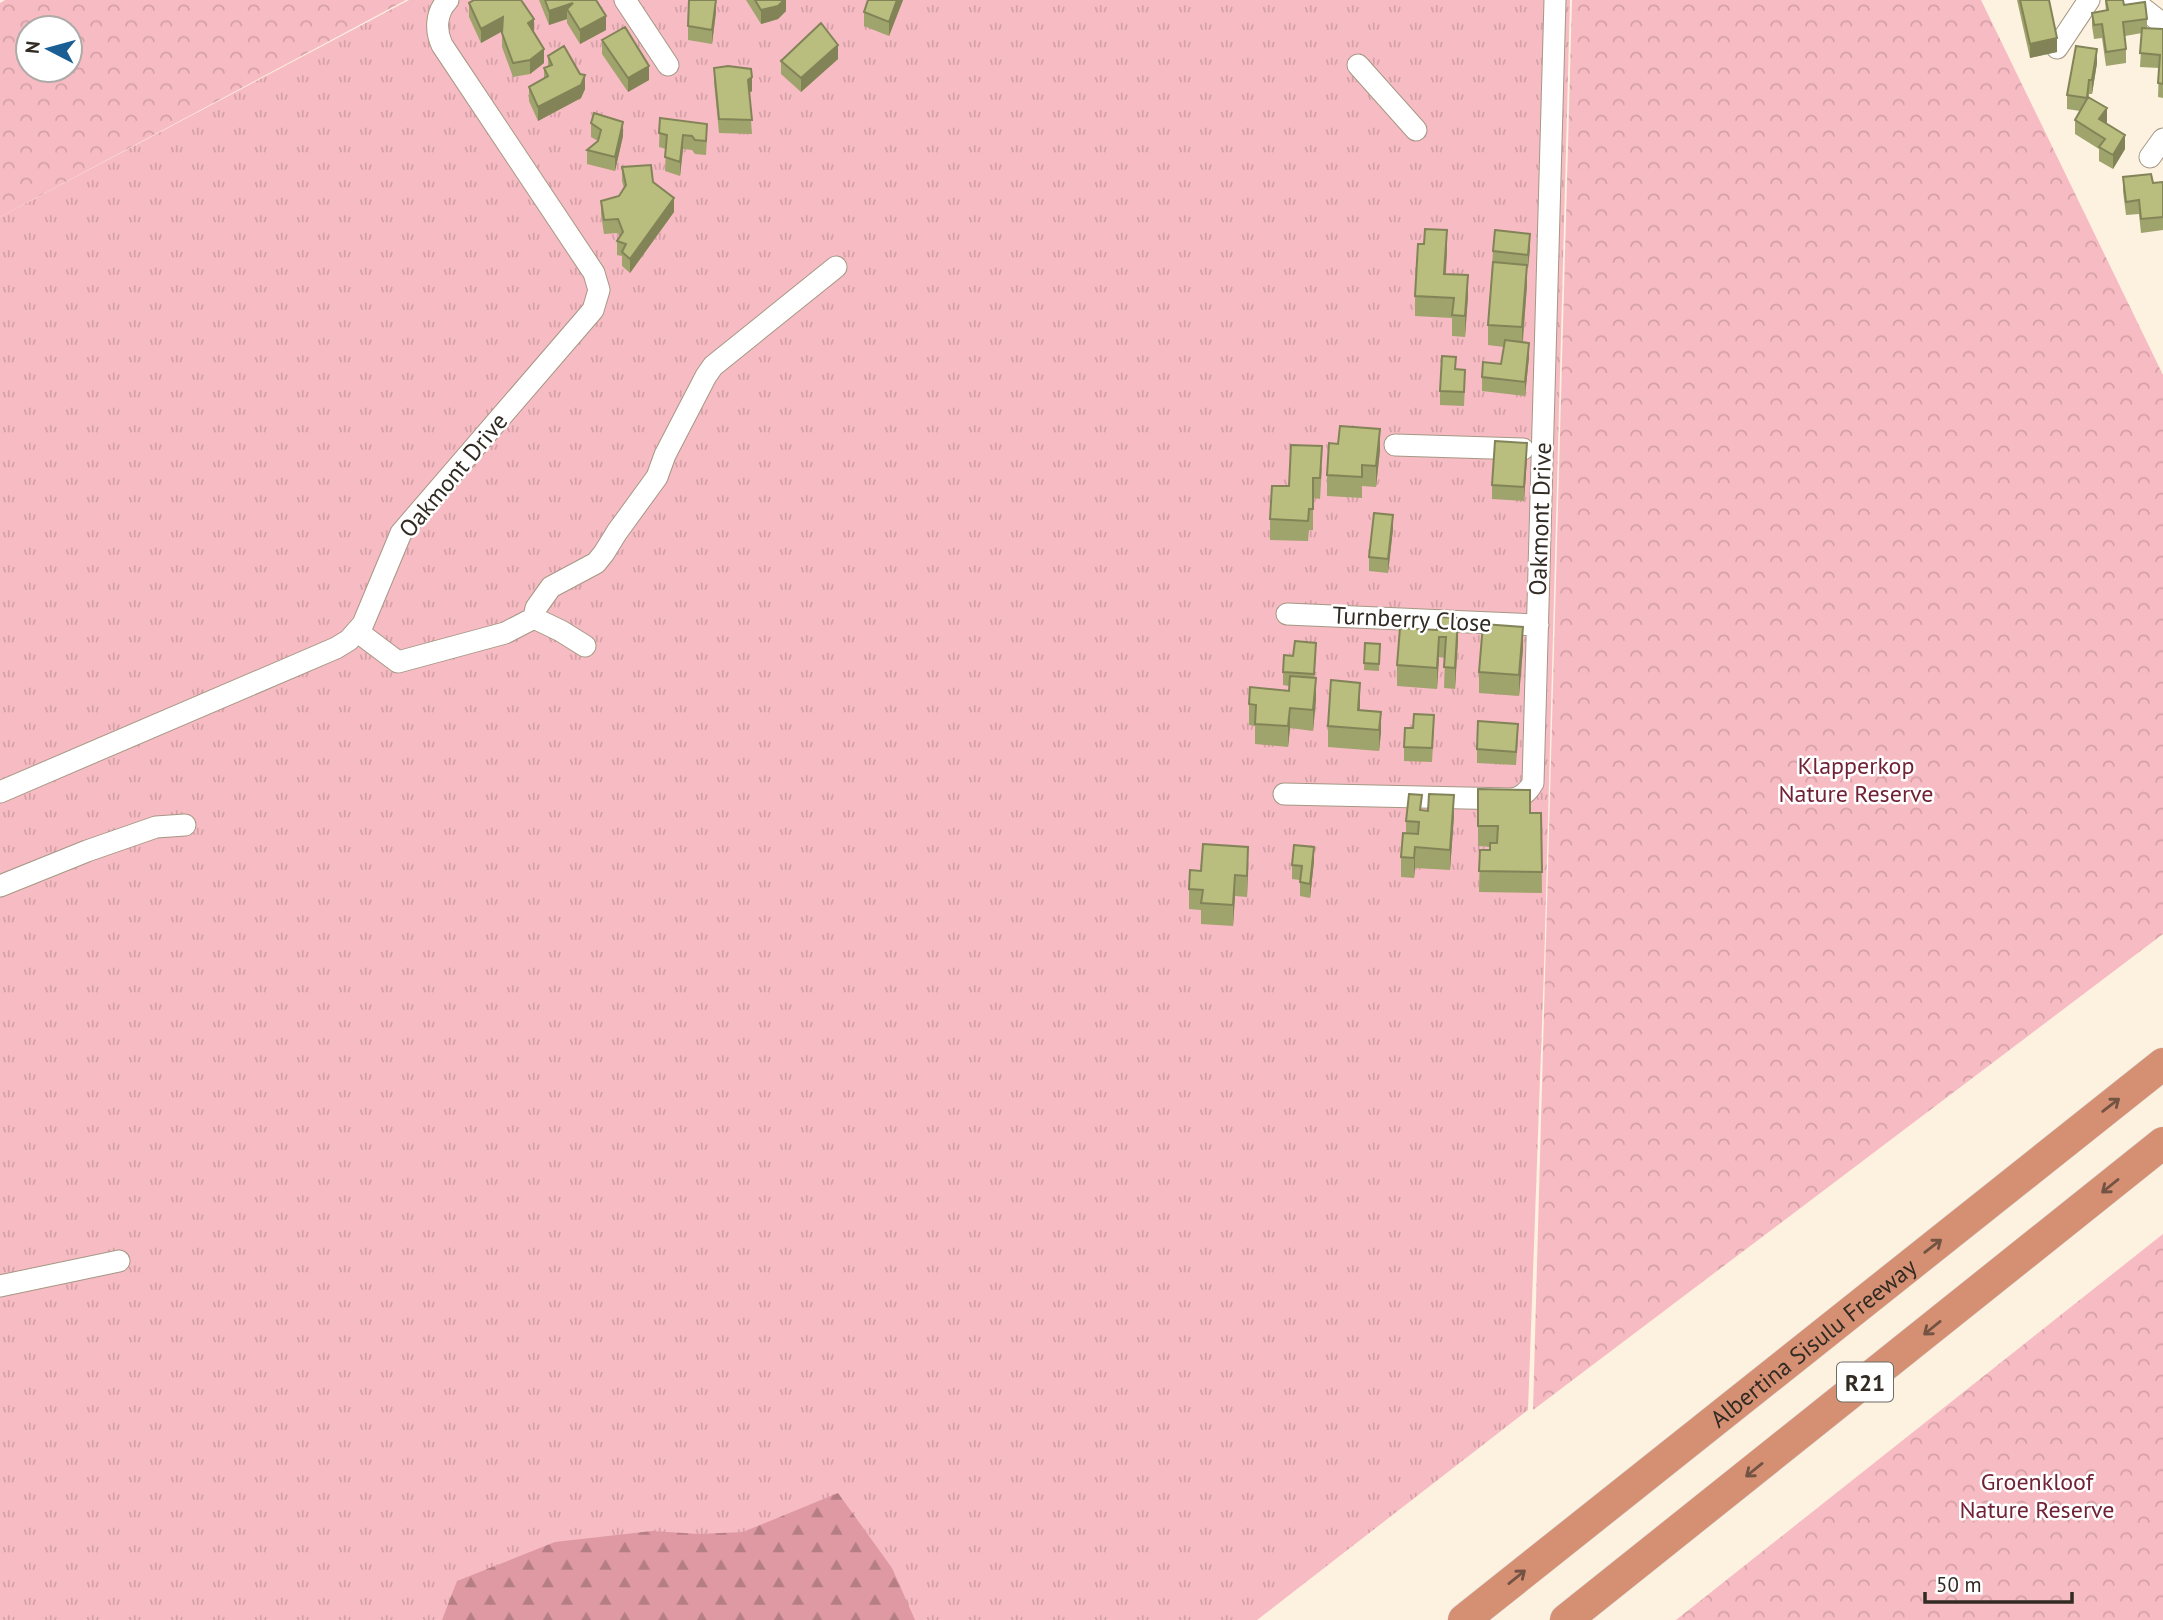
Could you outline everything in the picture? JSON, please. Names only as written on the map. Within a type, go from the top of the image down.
[{"type":"highway","name":"Albertina Sisulu Freeway","points":[[1464,1620],[2163,1064]]},
{"type":"highway","name":"R21","points":[[1566,1620],[2163,1143]]},
{"type":"street","name":"Oakmont Drive","points":[[358,632],[368,615],[401,533],[582,324],[593,310],[598,296],[594,273],[442,45],[438,16],[448,0]]},
{"type":"street","points":[[625,0],[668,65]]},
{"type":"street","name":"Oakmont Drive","points":[[1283,794],[1505,799],[1521,796],[1531,787],[1534,775],[1555,0]]},
{"type":"street","points":[[2057,48],[2089,0]]},
{"type":"street","points":[[2132,0],[2163,24]]},
{"type":"street","points":[[1357,65],[1416,130]]},
{"type":"street","points":[[2150,157],[2163,139]]},
{"type":"street","points":[[534,618],[536,608],[551,587],[596,563],[604,553],[657,477],[665,455],[713,366],[836,267]]},
{"type":"street","points":[[1395,446],[1542,450]]},
{"type":"street","name":"Turnberry Close","points":[[1287,614],[1538,625]]},
{"type":"street","points":[[0,792],[336,648],[358,632],[393,660],[402,662],[505,633],[534,618]]},
{"type":"street","points":[[534,618],[584,646]]},
{"type":"street","points":[[0,886],[75,855],[156,828],[185,825]]},
{"type":"street","points":[[0,1286],[119,1261]]},
{"type":"green space","points":[[5,0],[406,0],[0,217],[0,3]]},
{"type":"green space","points":[[409,0],[1570,0],[1544,969],[1528,1410],[1257,1620],[0,1620],[0,217]]},
{"type":"green space","name":"Klapperkop Nature Reserve","points":[[1572,0],[1981,0],[2163,375],[2163,934],[1533,1410]]},
{"type":"green space","name":"Groenkloof Nature Reserve","points":[[2163,1234],[2163,1620],[1676,1620]]},
{"type":"green space","points":[[838,1493],[892,1568],[915,1620],[442,1620],[457,1581],[555,1542],[652,1531],[699,1534],[743,1532]]},
{"type":"building","points":[[474,0],[521,0],[534,19],[528,23],[544,49],[530,60],[513,63],[502,33],[503,17],[481,29],[469,3]]},
{"type":"building","points":[[545,0],[596,0],[606,16],[580,30],[567,9],[573,3],[549,11]]},
{"type":"building","points":[[689,0],[716,0],[712,30],[688,26]]},
{"type":"building","points":[[755,0],[784,0],[778,6],[761,10]]},
{"type":"building","points":[[868,0],[897,0],[889,22],[864,12]]},
{"type":"building","points":[[2020,0],[2049,0],[2057,38],[2030,44]]},
{"type":"building","points":[[2106,0],[2123,0],[2124,5],[2145,2],[2147,19],[2123,22],[2126,49],[2106,52],[2102,24],[2094,25],[2092,13],[2108,10]]},
{"type":"building","points":[[821,23],[838,45],[801,78],[781,61]]},
{"type":"building","points":[[625,27],[649,66],[628,78],[602,40]]},
{"type":"building","points":[[2142,28],[2163,29],[2163,84],[2158,83],[2160,55],[2140,53]]},
{"type":"building","points":[[564,46],[580,74],[585,75],[581,85],[538,107],[529,87],[548,76],[544,68],[552,65],[548,56]]},
{"type":"building","points":[[2076,46],[2097,49],[2087,98],[2067,95]]},
{"type":"building","points":[[728,66],[751,69],[752,77],[748,80],[752,120],[719,119],[714,68]]},
{"type":"building","points":[[2088,97],[2107,108],[2099,119],[2125,135],[2113,155],[2099,147],[2105,139],[2075,120]]},
{"type":"building","points":[[594,113],[623,122],[615,157],[587,150],[598,141],[601,130],[591,123]]},
{"type":"building","points":[[660,118],[707,124],[706,141],[683,135],[680,162],[665,157],[667,135],[659,133]]},
{"type":"building","points":[[651,165],[653,182],[674,198],[630,259],[622,252],[626,244],[617,241],[623,232],[618,219],[604,220],[601,201],[619,196],[626,185],[622,167]]},
{"type":"building","points":[[2151,174],[2153,183],[2163,182],[2163,217],[2141,219],[2139,200],[2126,202],[2123,177]]},
{"type":"building","points":[[1425,229],[1447,230],[1444,274],[1468,275],[1465,316],[1452,315],[1454,298],[1415,296],[1418,244],[1424,244]]},
{"type":"building","points":[[1495,230],[1530,234],[1528,255],[1493,251]]},
{"type":"building","points":[[1493,262],[1527,265],[1522,327],[1488,325]]},
{"type":"building","points":[[1505,340],[1529,343],[1525,382],[1482,377],[1483,362],[1501,364]]},
{"type":"building","points":[[1442,356],[1456,357],[1455,369],[1465,370],[1464,392],[1440,391]]},
{"type":"building","points":[[1340,426],[1380,429],[1376,466],[1362,465],[1362,477],[1327,475],[1329,443],[1338,444]]},
{"type":"building","points":[[1495,441],[1527,443],[1524,487],[1492,485]]},
{"type":"building","points":[[1291,445],[1322,446],[1320,478],[1313,478],[1313,509],[1309,509],[1308,521],[1270,519],[1272,486],[1289,486]]},
{"type":"building","points":[[1374,513],[1393,515],[1388,559],[1369,557]]},
{"type":"building","points":[[1438,617],[1458,618],[1455,668],[1444,667],[1446,637],[1439,637],[1437,668],[1397,665],[1400,628],[1437,630]]},
{"type":"building","points":[[1483,624],[1523,627],[1519,675],[1479,672]]},
{"type":"building","points":[[1295,641],[1316,643],[1314,674],[1283,672],[1284,655],[1293,656]]},
{"type":"building","points":[[1365,643],[1380,644],[1379,664],[1364,663]]},
{"type":"building","points":[[1290,676],[1316,678],[1313,710],[1290,708],[1288,726],[1255,724],[1256,705],[1249,704],[1250,687],[1289,691]]},
{"type":"building","points":[[1331,680],[1360,683],[1358,710],[1381,712],[1379,730],[1328,726]]},
{"type":"building","points":[[1414,714],[1434,715],[1432,748],[1404,747],[1405,728],[1413,728]]},
{"type":"building","points":[[1478,721],[1518,724],[1516,752],[1477,749]]},
{"type":"building","points":[[1478,789],[1530,790],[1530,813],[1541,813],[1542,872],[1479,871],[1480,850],[1490,850],[1490,843],[1497,843],[1498,826],[1478,826]]},
{"type":"building","points":[[1409,794],[1422,795],[1420,810],[1428,811],[1429,794],[1454,795],[1450,850],[1415,847],[1414,858],[1401,857],[1403,833],[1418,834],[1419,822],[1406,821]]},
{"type":"building","points":[[1203,844],[1248,847],[1247,876],[1235,875],[1233,905],[1201,903],[1203,890],[1189,889],[1190,870],[1201,871]]},
{"type":"building","points":[[1294,845],[1314,847],[1310,884],[1300,882],[1302,866],[1292,865]]}]
